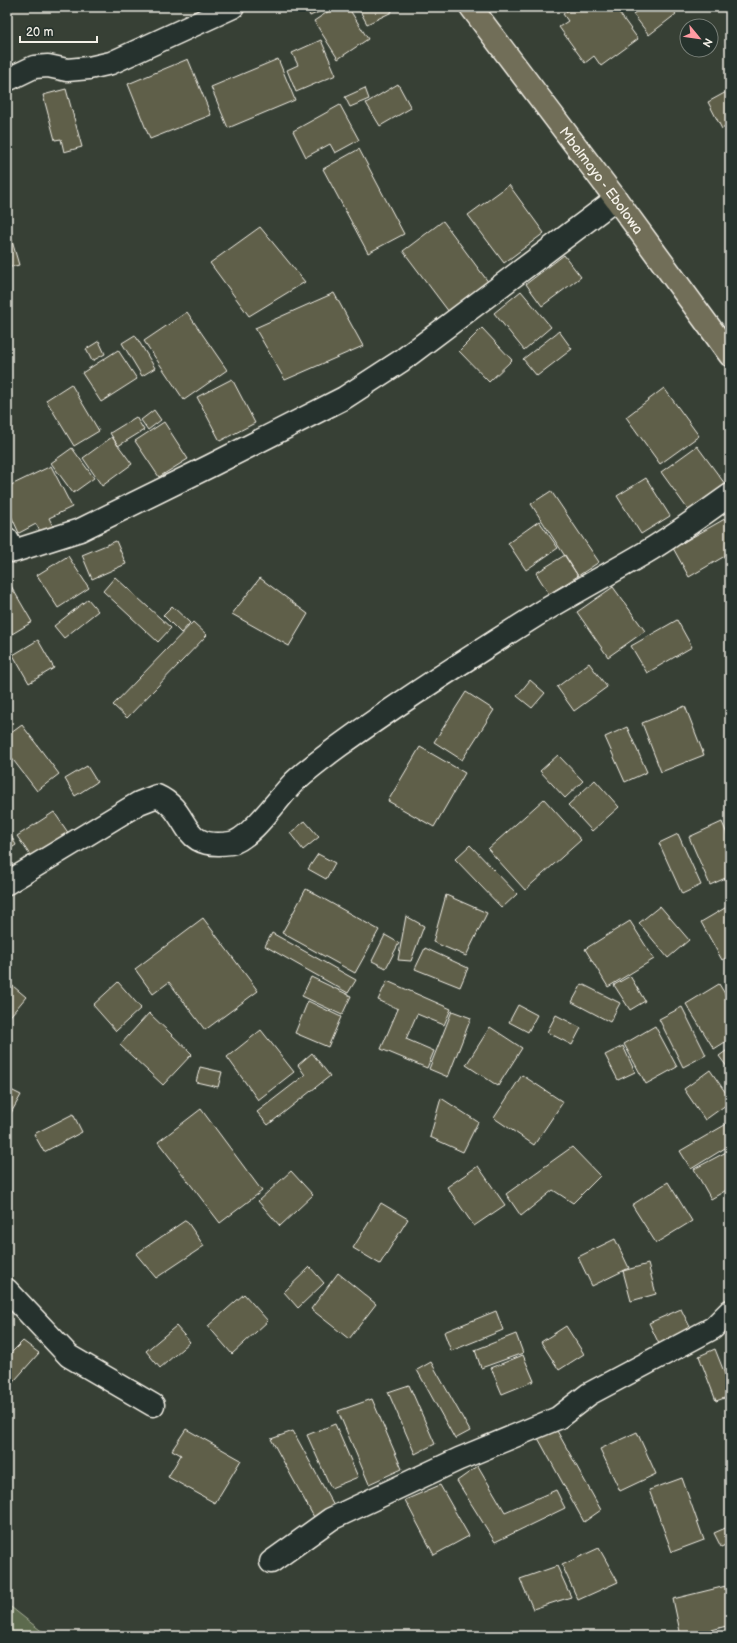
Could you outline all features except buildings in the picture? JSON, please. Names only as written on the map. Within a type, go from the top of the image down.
[{"type":"highway","name":"Mbalmayo - Ebolowa","points":[[471,7],[616,199],[730,355]]},
{"type":"street","points":[[7,80],[34,67],[48,66],[67,70],[89,68],[111,63],[233,7]]},
{"type":"street","points":[[9,548],[80,530],[344,398],[401,361],[616,199]]},
{"type":"street","points":[[7,883],[133,807],[157,796],[166,800],[176,811],[192,837],[207,844],[233,843],[254,829],[294,782],[329,753],[384,714],[538,615],[649,550],[730,495]]},
{"type":"street","points":[[7,1290],[68,1356],[153,1405]]},
{"type":"street","points":[[271,1562],[331,1519],[459,1459],[558,1418],[589,1394],[713,1328],[730,1311]]},
{"type":"green space","points":[[7,1604],[40,1630],[53,1636],[7,1636]]}]
